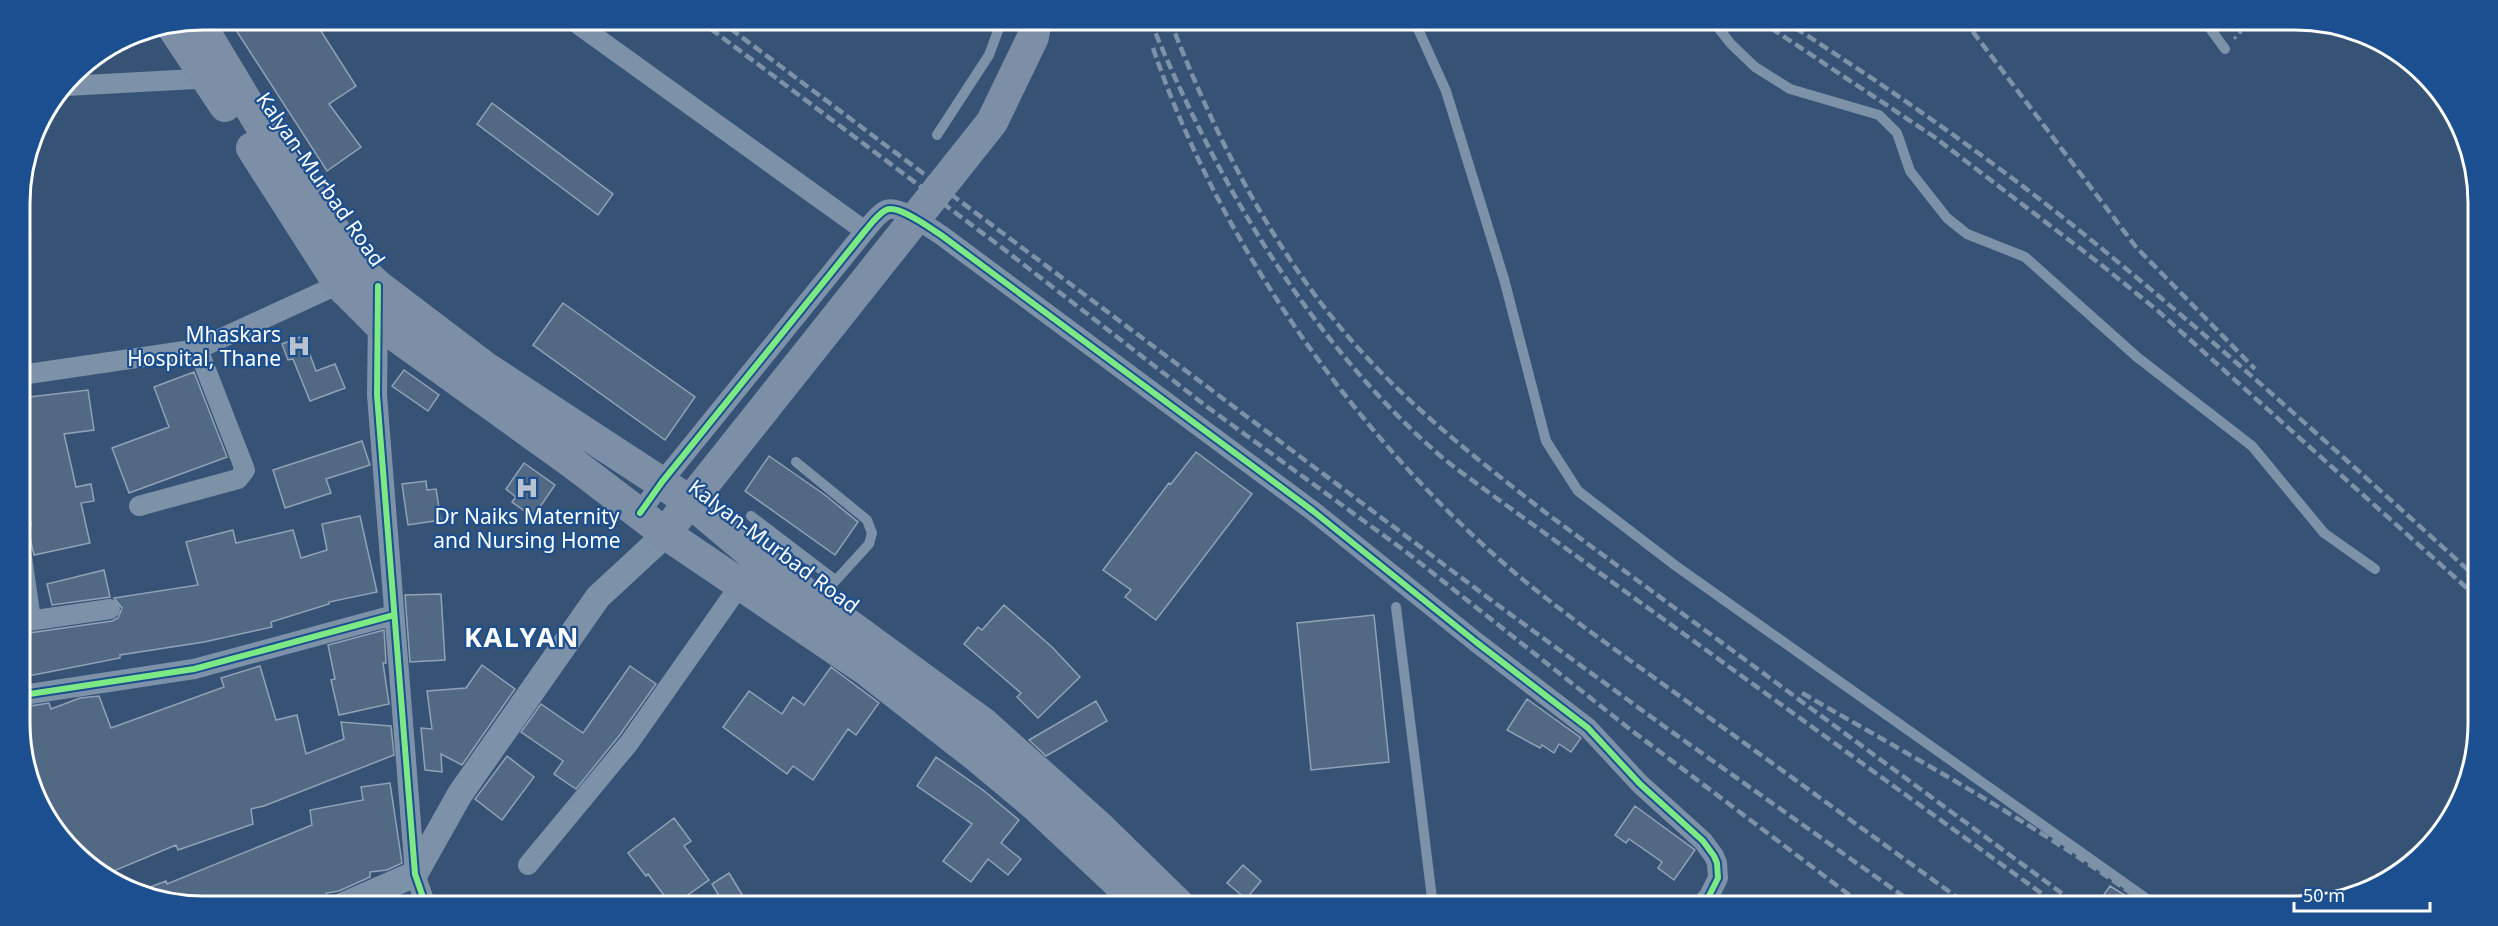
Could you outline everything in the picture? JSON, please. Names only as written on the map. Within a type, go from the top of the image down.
[{"type":"main road","name":"Kalyan-Murbad Road","points":[[201,30],[219,78]]},
{"type":"main road","points":[[666,534],[992,122],[1034,30]]},
{"type":"main road","name":"Kalyan-Murbad Road","points":[[177,32],[219,78],[250,127],[361,281],[378,323],[666,534],[865,669],[979,758],[1043,813],[1130,896]]},
{"type":"main road","name":"Kalyan-Murbad Road","points":[[361,281],[486,368],[662,482],[706,483],[752,554],[827,590],[984,724],[1098,826],[1170,896]]},
{"type":"street","points":[[586,30],[865,231]]},
{"type":"street","points":[[77,85],[219,78]]},
{"type":"street","points":[[640,513],[662,482],[865,231],[884,211],[891,209],[900,211],[942,236],[1313,511],[1476,642],[1588,728],[1640,784],[1703,841],[1714,856],[1718,863],[1718,878],[1709,896]]},
{"type":"street","points":[[30,374],[198,349],[361,281]]},
{"type":"street","points":[[378,323],[376,395],[415,874],[423,896]]},
{"type":"street","points":[[139,507],[238,479],[245,470],[198,349]]},
{"type":"street","points":[[365,896],[415,874],[460,794],[598,597],[666,534]]},
{"type":"street","points":[[528,865],[629,743],[741,585]]},
{"type":"street","points":[[30,621],[110,609]]},
{"type":"street","points":[[30,694],[194,669],[394,615]]},
{"type":"lane","points":[[937,135],[989,55],[996,30]]},
{"type":"lane","points":[[1419,30],[1446,91],[1504,279],[1546,441],[1578,491],[1676,566],[2143,896]]},
{"type":"lane","points":[[1720,30],[1755,67],[1790,90],[1879,115],[1897,133],[1910,171],[1947,218],[1967,234],[2025,257],[2137,357],[2252,446],[2324,533],[2375,569]]},
{"type":"lane","points":[[2211,30],[2225,49]]},
{"type":"lane","points":[[751,516],[827,590],[868,544],[872,533],[870,525],[796,462]]},
{"type":"lane","points":[[1396,607],[1432,896]]},
{"type":"path","points":[[2225,49],[2243,30]]},
{"type":"building","points":[[236,30],[320,30],[356,86],[329,104],[361,147],[327,171]]},
{"type":"building","points":[[492,103],[613,194],[598,215],[477,124]]},
{"type":"building","points":[[563,303],[695,397],[665,440],[533,345]]},
{"type":"building","points":[[303,336],[316,371],[335,364],[345,388],[310,401],[293,359],[288,360],[282,344]]},
{"type":"building","points":[[404,370],[439,395],[428,411],[392,386]]},
{"type":"building","points":[[194,372],[227,457],[129,493],[112,448],[169,427],[154,387]]},
{"type":"building","points":[[88,390],[94,430],[64,434],[76,487],[91,484],[94,501],[81,503],[90,543],[34,555],[30,538],[30,397]]},
{"type":"building","points":[[362,441],[370,465],[326,479],[331,493],[285,508],[273,470]]},
{"type":"building","points":[[1196,452],[1252,494],[1156,620],[1125,597],[1131,590],[1103,570],[1169,483],[1171,484]]},
{"type":"building","points":[[769,456],[825,495],[858,522],[835,555],[745,491]]},
{"type":"building","points":[[524,463],[555,485],[533,517],[512,502],[516,497],[506,489]]},
{"type":"building","points":[[426,481],[427,490],[436,489],[441,520],[408,525],[402,484]]},
{"type":"building","points":[[360,516],[377,592],[329,602],[329,604],[271,622],[272,627],[204,642],[120,655],[120,658],[30,676],[30,633],[112,621],[118,618],[122,608],[114,598],[198,585],[186,542],[233,530],[236,543],[293,530],[301,558],[327,550],[322,524]]},
{"type":"building","points":[[104,570],[110,597],[52,605],[47,584]]},
{"type":"building","points":[[441,594],[445,660],[410,662],[405,595]]},
{"type":"building","points":[[1004,605],[1052,647],[1080,677],[1038,718],[1017,697],[1021,693],[964,644],[978,627],[982,630]]},
{"type":"building","points":[[1374,615],[1389,762],[1311,770],[1297,623]]},
{"type":"building","points":[[384,630],[386,663],[383,663],[389,704],[339,715],[331,680],[335,679],[328,645]]},
{"type":"building","points":[[482,665],[515,689],[462,765],[441,754],[442,772],[425,770],[421,728],[432,729],[427,691],[466,688]]},
{"type":"building","points":[[260,666],[276,720],[297,715],[306,754],[344,739],[341,722],[391,726],[394,755],[251,809],[253,824],[178,850],[176,845],[114,871],[107,867],[73,837],[59,819],[48,799],[33,757],[30,706],[49,703],[51,709],[80,698],[99,696],[111,728],[224,687],[221,678]]},
{"type":"building","points":[[630,666],[656,684],[619,736],[576,789],[554,774],[563,761],[521,732],[541,704],[583,733]]},
{"type":"building","points":[[831,667],[879,703],[856,735],[848,729],[813,780],[793,766],[787,774],[723,727],[749,691],[782,714],[793,697],[804,705]]},
{"type":"building","points":[[1527,699],[1581,738],[1571,752],[1559,744],[1554,753],[1542,745],[1540,748],[1507,730]]},
{"type":"building","points":[[1096,701],[1107,721],[1046,756],[1029,740]]},
{"type":"building","points":[[507,756],[534,777],[502,820],[475,799]]},
{"type":"building","points":[[936,757],[983,790],[1019,820],[1001,843],[1021,859],[1008,875],[988,859],[971,882],[943,861],[972,824],[917,786]]},
{"type":"building","points":[[390,783],[402,863],[387,870],[370,872],[370,877],[339,891],[326,893],[327,896],[181,895],[149,887],[166,881],[167,884],[312,825],[310,810],[363,800],[361,787]]},
{"type":"building","points":[[1635,806],[1695,850],[1674,880],[1658,868],[1662,862],[1629,839],[1626,843],[1615,835]]},
{"type":"building","points":[[674,818],[691,841],[684,846],[709,880],[686,896],[664,896],[628,853]]},
{"type":"building","points":[[1243,865],[1261,881],[1248,896],[1242,896],[1227,883]]},
{"type":"building","points":[[729,873],[743,896],[719,896],[712,884]]},
{"type":"building","points":[[2110,886],[2126,896],[2103,896]]},
{"type":"railway","points":[[712,30],[1001,247],[1206,406],[1405,551],[1631,730],[1851,896]]},
{"type":"railway","points":[[732,30],[1495,603],[1903,896]]},
{"type":"railway","points":[[1154,30],[1205,139],[1235,197],[1269,253],[1306,307],[1346,359],[1437,453],[2045,896]]},
{"type":"railway","points":[[1174,30],[1206,107],[1227,150],[1274,234],[1300,275],[1329,313],[1359,349],[1403,394],[1475,457],[1550,516],[2065,896]]},
{"type":"railway","points":[[1774,30],[1933,136],[2099,263],[2158,311],[2468,589]]},
{"type":"railway","points":[[1798,30],[1943,128],[2096,244],[2241,367],[2468,570]]},
{"type":"railway","points":[[1972,30],[2136,247],[2255,369]]},
{"type":"railway","points":[[1153,48],[1180,119],[1213,190],[1252,259],[1294,326],[1341,390],[1391,451],[1444,508],[1500,560],[1569,616],[1955,896]]},
{"type":"railway","points":[[1802,693],[2022,821],[2135,896]]},
{"type":"cycle path","points":[[640,513],[662,482],[872,222],[886,210],[898,210],[941,235],[1313,511],[1476,642],[1588,728],[1640,784],[1703,841],[1714,856],[1718,878],[1709,896]]},
{"type":"cycle path","points":[[378,286],[377,395],[415,874],[423,896]]},
{"type":"cycle path","points":[[30,694],[194,669],[394,615]]},
{"type":"place","name":"Mhaskars Hospital, Thane","points":[[299,346]]},
{"type":"place","name":"Dr Naiks Maternity and Nursing Home","points":[[527,488]]},
{"type":"district","name":"KALYAN","points":[[522,636]]}]
